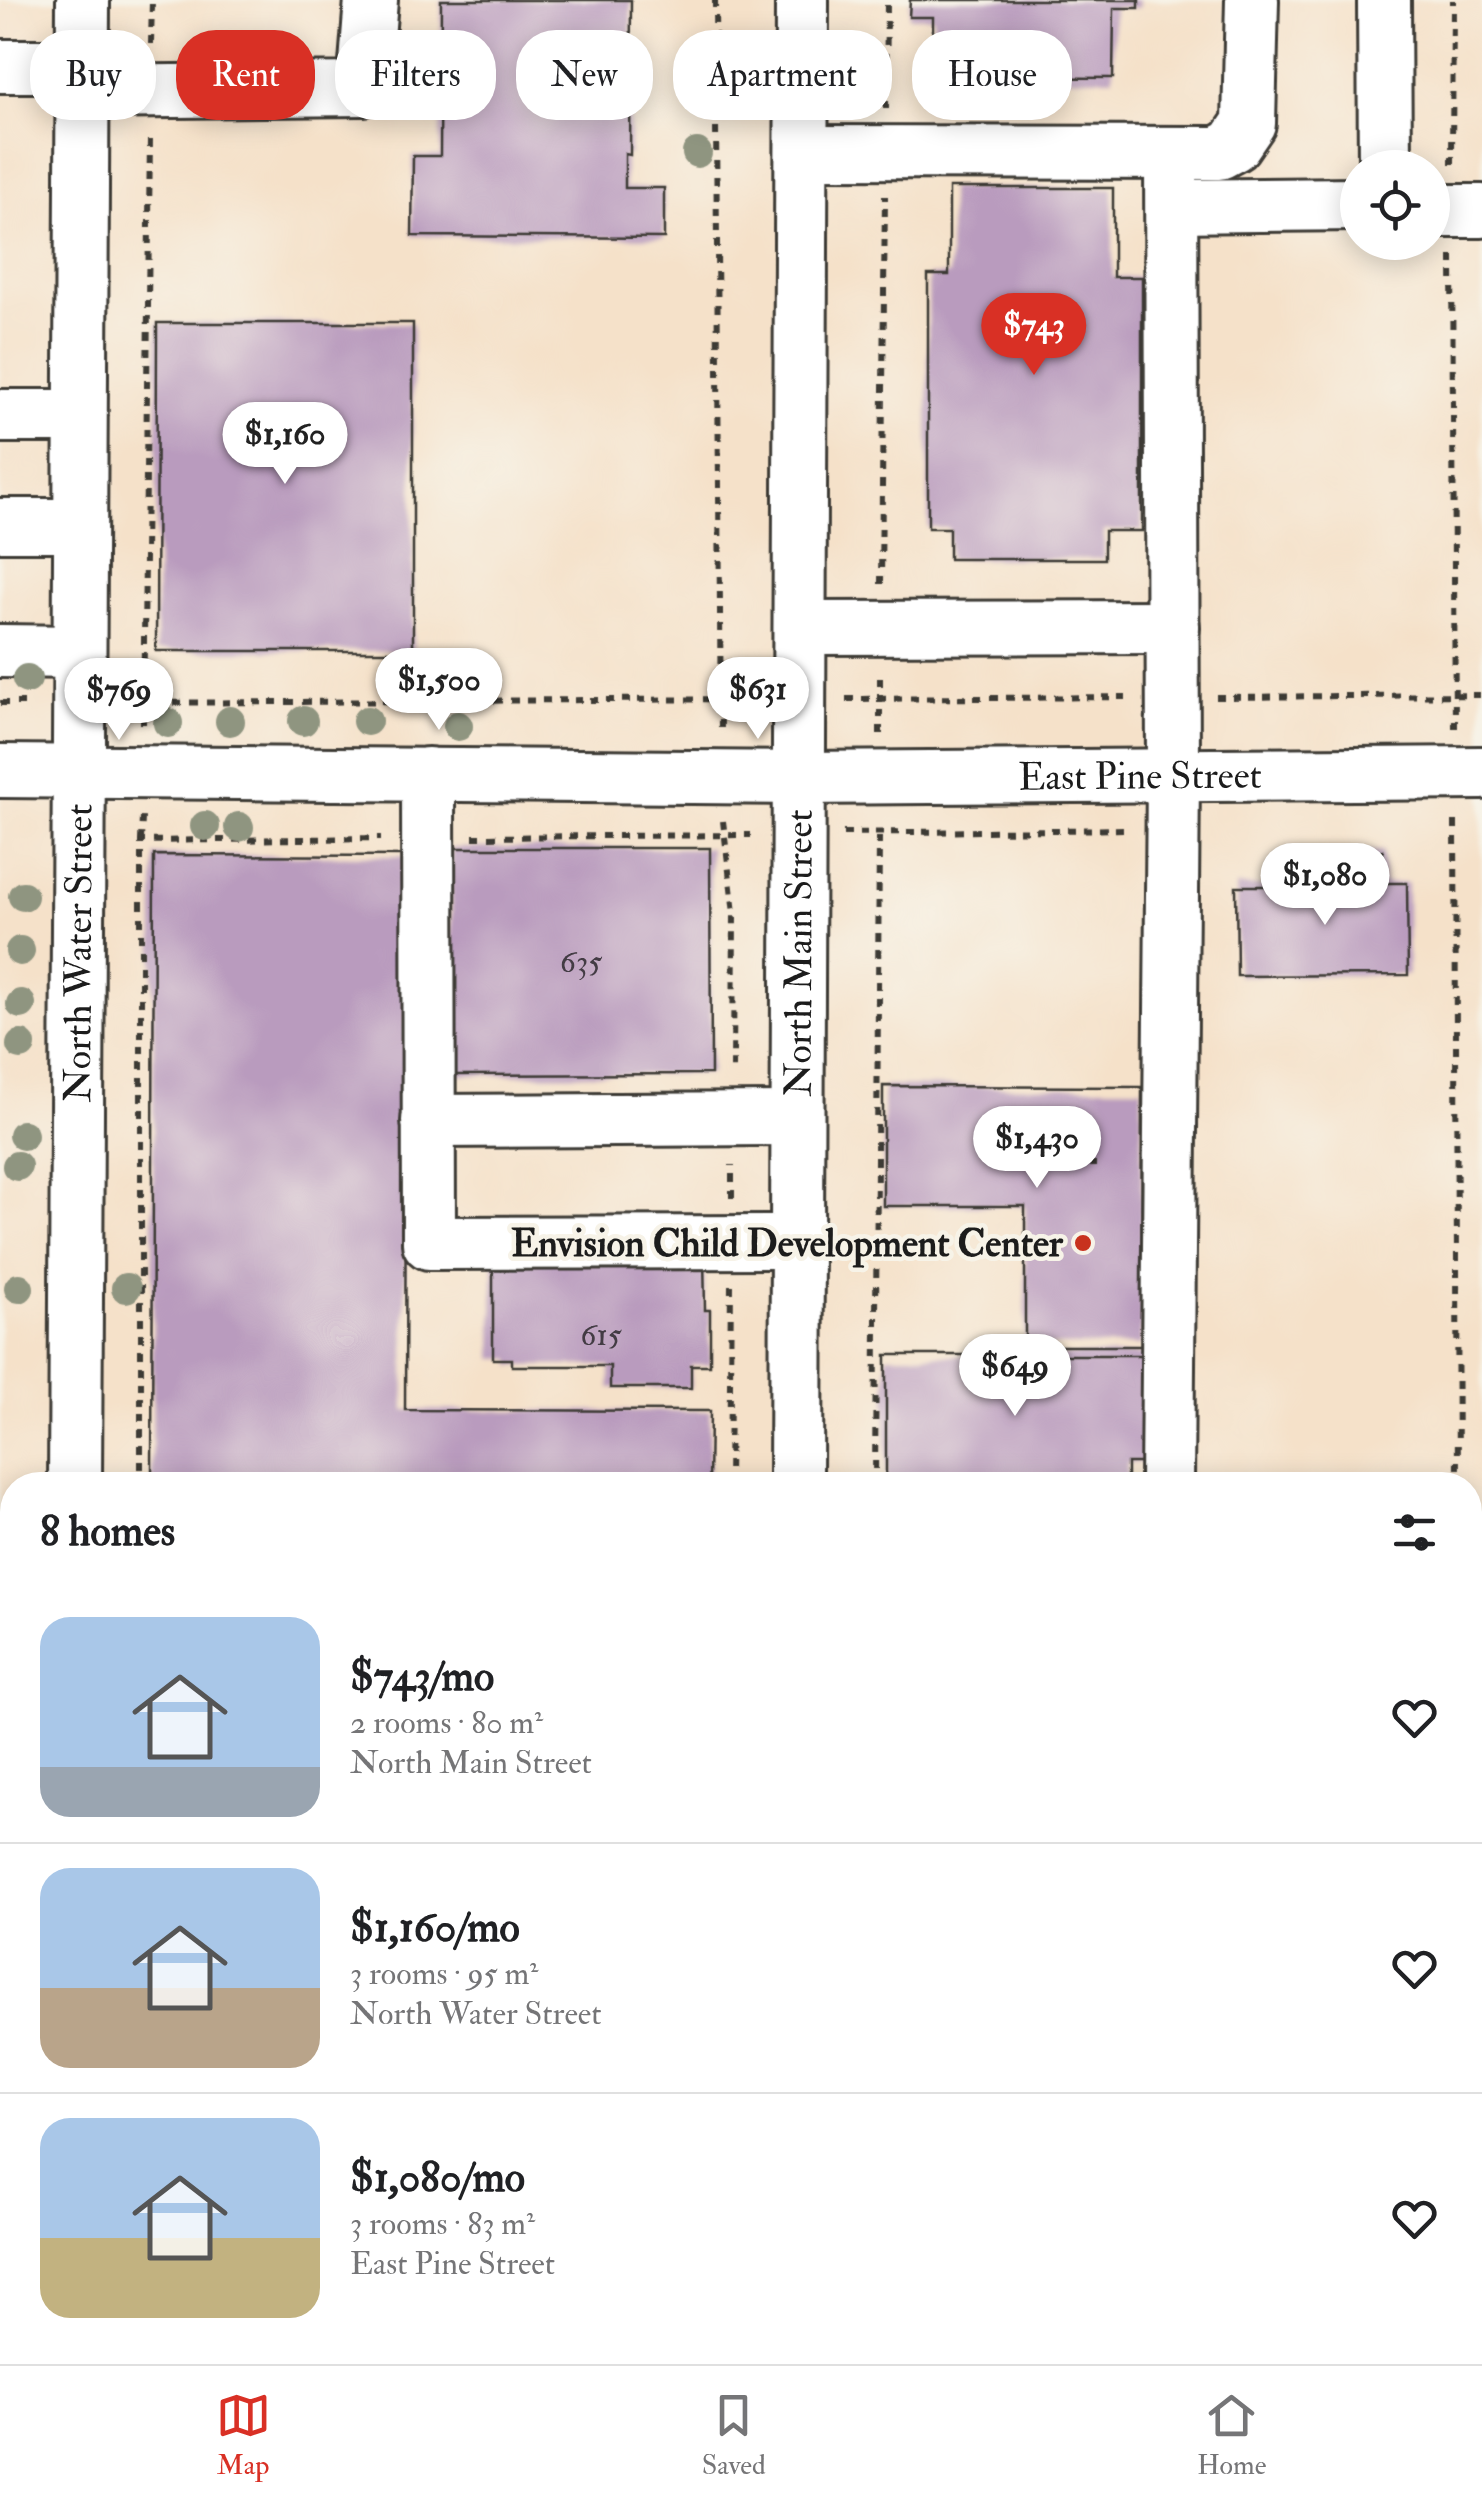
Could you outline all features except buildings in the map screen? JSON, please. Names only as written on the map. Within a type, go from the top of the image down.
[{"type":"street","name":"North Water Street","points":[[83,0],[83,30]]},
{"type":"street","points":[[156,91],[364,89],[372,0]]},
{"type":"street","name":"North Main Street","points":[[796,1472],[802,0]]},
{"type":"street","points":[[802,152],[1219,153],[1234,145],[1250,124],[1252,0]]},
{"type":"street","points":[[1384,0],[1385,150]]},
{"type":"street","points":[[0,66],[30,71]]},
{"type":"street","name":"North Water Street","points":[[75,1472],[82,120]]},
{"type":"street","points":[[1168,1472],[1173,828],[1171,153]]},
{"type":"street","points":[[1172,206],[1340,204]]},
{"type":"street","points":[[1450,210],[1482,211]]},
{"type":"street","points":[[0,416],[80,416]]},
{"type":"street","points":[[0,525],[80,525]]},
{"type":"street","points":[[800,628],[1173,627]]},
{"type":"street","points":[[0,651],[79,677]]},
{"type":"street","name":"East Pine Street","points":[[0,770],[799,778],[1482,773]]},
{"type":"street","points":[[428,774],[429,1243],[796,1242]]},
{"type":"street","points":[[428,1120],[797,1119]]},
{"type":"path","points":[[151,30],[152,0]]},
{"type":"path","points":[[141,1472],[142,840],[150,120]]},
{"type":"path","points":[[0,704],[79,677],[143,703],[1482,695]]},
{"type":"path","points":[[1445,824],[1468,823]]},
{"type":"path","points":[[142,840],[1173,828]]},
{"type":"place","name":"Envision Child Development Center","points":[[1083,1243]]}]
